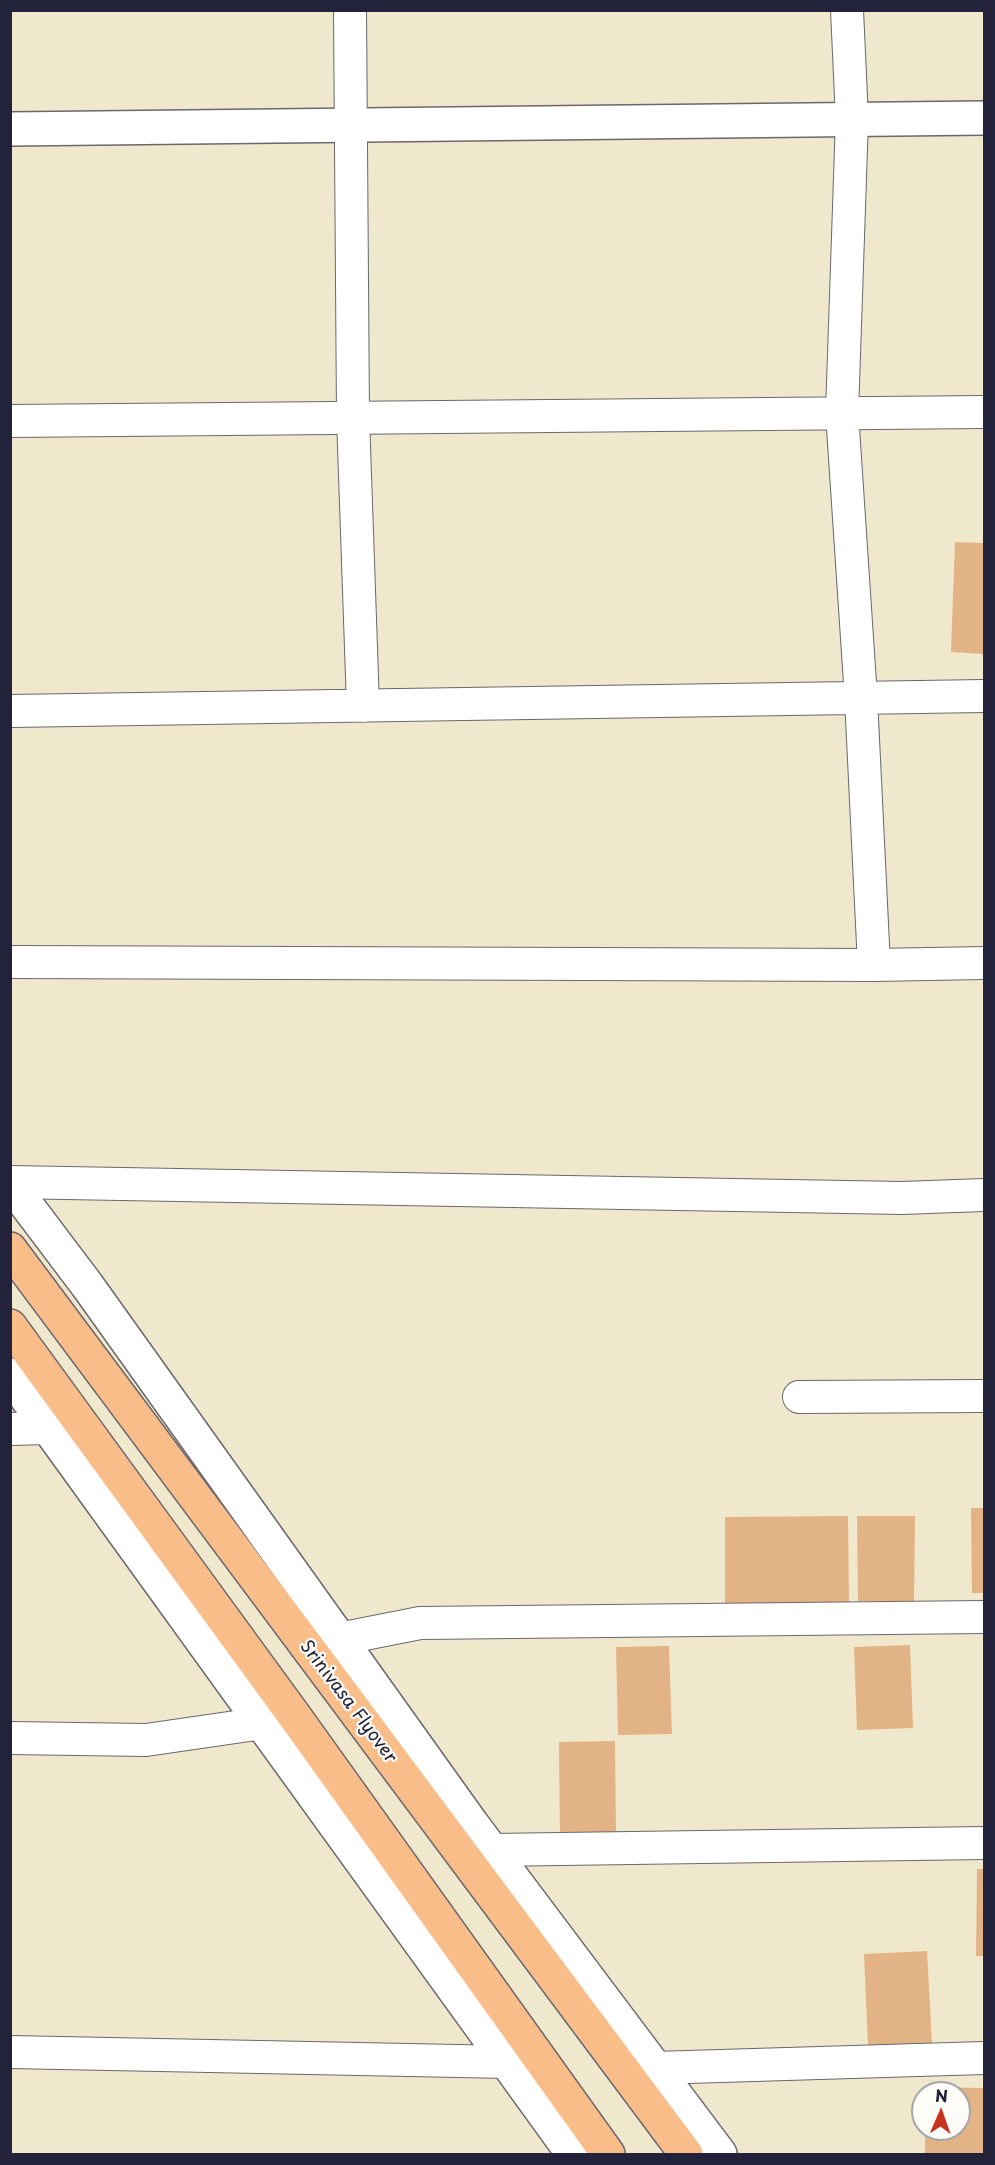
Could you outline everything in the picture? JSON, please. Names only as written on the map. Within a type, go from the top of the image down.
[{"type":"main road","name":"Srinivasa Flyover","points":[[10,1249],[686,2154]]},
{"type":"main road","points":[[10,1326],[296,1718],[608,2154]]},
{"type":"street","points":[[350,10],[353,417],[363,706]]},
{"type":"street","points":[[847,10],[852,119],[842,413],[861,698],[874,965]]},
{"type":"street","points":[[10,129],[984,118]]},
{"type":"street","points":[[10,421],[984,412]]},
{"type":"street","points":[[10,711],[984,696]]},
{"type":"street","points":[[10,962],[874,965],[984,963]]},
{"type":"street","points":[[10,1182],[890,1197],[984,1195]]},
{"type":"street","points":[[10,1182],[87,1285],[491,1850],[720,2154]]},
{"type":"street","points":[[10,1375],[573,2154]]},
{"type":"street","points":[[799,1397],[984,1396]]},
{"type":"street","points":[[10,1429],[49,1428]]},
{"type":"street","points":[[339,1639],[420,1623],[984,1617]]},
{"type":"street","points":[[10,1738],[146,1740],[262,1723]]},
{"type":"street","points":[[491,1850],[984,1843]]},
{"type":"street","points":[[10,2052],[508,2062]]},
{"type":"street","points":[[655,2068],[984,2058]]},
{"type":"building","points":[[955,542],[984,543],[984,654],[951,652]]},
{"type":"building","points":[[971,1508],[984,1508],[984,1593],[972,1593]]},
{"type":"building","points":[[848,1516],[849,1603],[725,1603],[725,1517]]},
{"type":"building","points":[[857,1516],[915,1516],[914,1601],[858,1601]]},
{"type":"building","points":[[910,1645],[913,1728],[857,1730],[854,1647]]},
{"type":"building","points":[[669,1646],[672,1734],[618,1735],[616,1647]]},
{"type":"building","points":[[615,1741],[616,1836],[560,1837],[559,1742]]},
{"type":"building","points":[[977,1869],[984,1869],[984,1956],[976,1956]]},
{"type":"building","points":[[927,1951],[932,2044],[868,2046],[864,1954]]},
{"type":"building","points":[[971,2088],[984,2088],[983,2154],[925,2154],[925,2141],[971,2141]]}]
